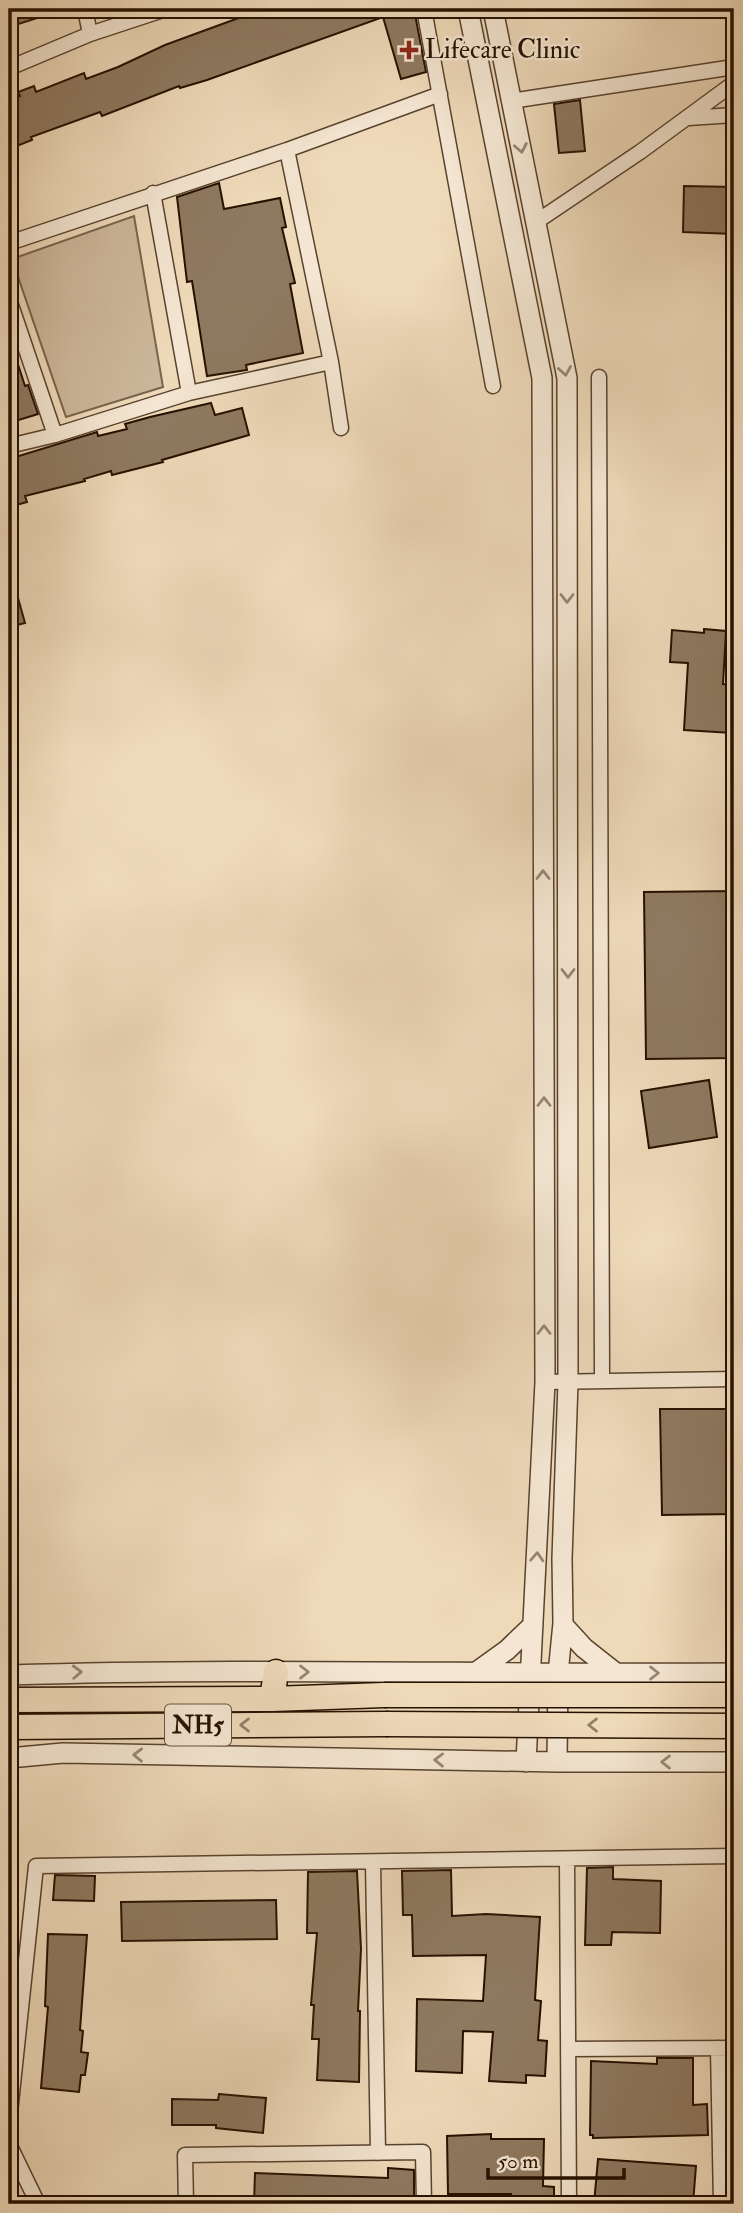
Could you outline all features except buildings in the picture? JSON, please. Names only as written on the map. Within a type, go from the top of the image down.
[{"type":"highway","points":[[272,1699],[276,1672]]},
{"type":"highway","name":"NH5","points":[[9,1700],[272,1699],[384,1695],[734,1695]]},
{"type":"highway","name":"NH5","points":[[9,1727],[386,1724],[734,1726]]},
{"type":"street","points":[[85,9],[90,34]]},
{"type":"street","points":[[9,68],[90,34],[166,9]]},
{"type":"street","points":[[424,9],[493,386]]},
{"type":"street","points":[[468,9],[542,378],[545,1382],[526,1762]]},
{"type":"street","points":[[493,9],[566,378],[568,1382],[557,1762]]},
{"type":"street","points":[[511,101],[734,67]]},
{"type":"street","points":[[536,222],[640,152],[734,83]]},
{"type":"street","points":[[9,243],[440,94]]},
{"type":"street","points":[[687,118],[734,115]]},
{"type":"street","points":[[287,149],[331,362],[341,428]]},
{"type":"street","points":[[153,193],[189,393]]},
{"type":"street","points":[[9,299],[55,435]]},
{"type":"street","points":[[9,446],[55,435],[189,393],[331,362]]},
{"type":"street","points":[[599,377],[601,1381]]},
{"type":"street","points":[[545,1382],[734,1379]]},
{"type":"street","points":[[475,1673],[507,1650],[533,1625]]},
{"type":"street","points":[[563,1625],[584,1648],[617,1674]]},
{"type":"street","points":[[9,1675],[145,1670],[734,1673]]},
{"type":"street","points":[[9,1758],[63,1754],[526,1762],[734,1762]]},
{"type":"street","points":[[9,2122],[36,1866],[734,1856]]},
{"type":"street","points":[[567,1859],[569,2204]]},
{"type":"street","points":[[373,1863],[378,2153]]},
{"type":"street","points":[[718,2048],[725,2201]]},
{"type":"street","points":[[568,2049],[734,2048]]},
{"type":"street","points":[[9,2144],[38,2204]]},
{"type":"street","points":[[186,2204],[185,2155],[423,2152],[425,2204]]},
{"type":"shaded area","points":[[134,216],[163,387],[66,417],[12,259]]},
{"type":"place","name":"Lifecare Clinic","points":[[409,50]]}]
